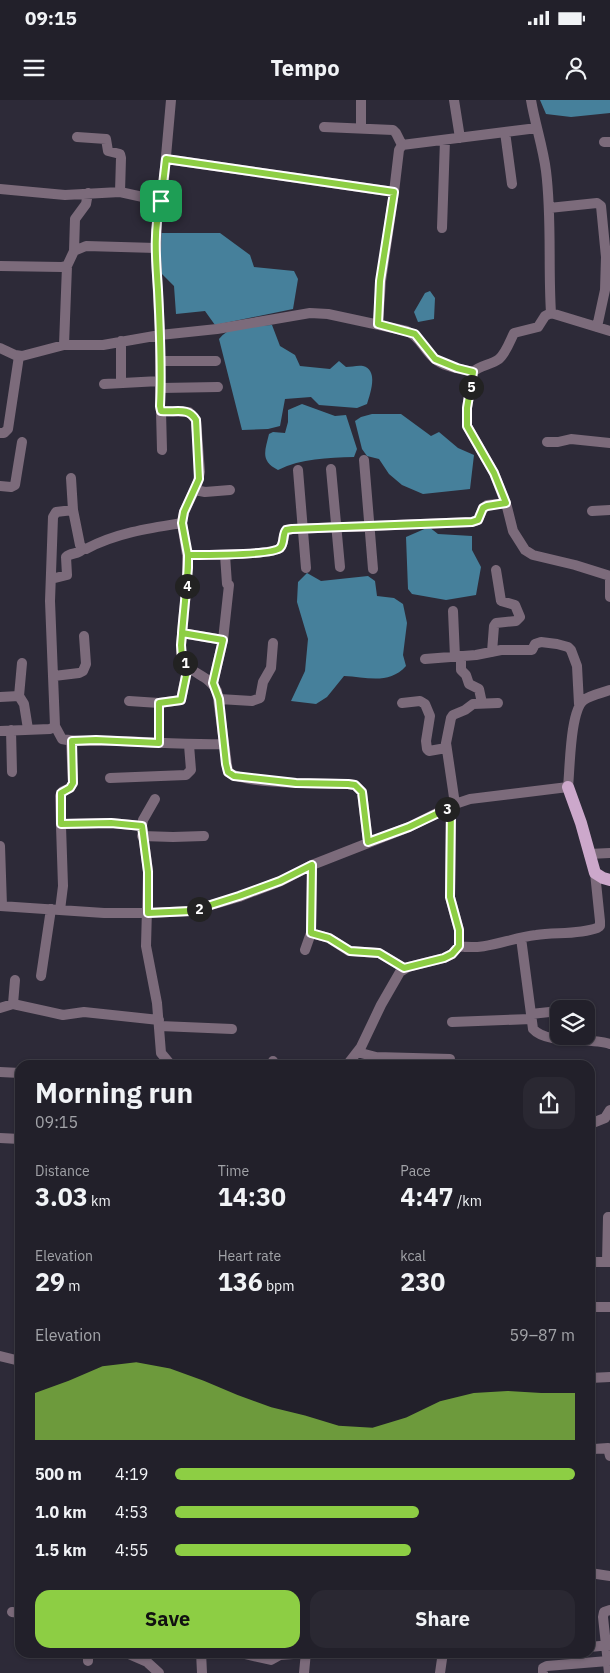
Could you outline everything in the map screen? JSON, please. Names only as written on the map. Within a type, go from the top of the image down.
[{"type":"main road","points":[[568,788],[595,873],[610,880]]},
{"type":"street","points":[[162,450],[156,248],[171,100]]},
{"type":"street","points":[[361,100],[361,128]]},
{"type":"street","points":[[454,100],[460,138]]},
{"type":"street","points":[[531,100],[546,171],[549,208],[551,313]]},
{"type":"street","points":[[324,127],[393,130],[402,145]]},
{"type":"street","points":[[402,145],[537,128]]},
{"type":"street","points":[[506,132],[512,184]]},
{"type":"street","points":[[77,137],[106,139],[108,151],[120,154],[120,192]]},
{"type":"street","points":[[442,228],[444,140]]},
{"type":"street","points":[[378,324],[380,281],[399,150],[402,145]]},
{"type":"street","points":[[166,159],[394,192]]},
{"type":"street","points":[[0,189],[65,195],[120,192],[161,201]]},
{"type":"street","points":[[64,345],[66,266],[74,251],[75,218],[86,204],[88,193]]},
{"type":"street","points":[[549,208],[597,203],[601,206],[606,257],[605,290],[597,327]]},
{"type":"street","points":[[74,251],[86,246],[156,248]]},
{"type":"street","points":[[0,266],[66,266]]},
{"type":"street","points":[[0,348],[19,356],[64,345],[90,346],[310,313],[328,314],[378,324],[415,334],[435,359],[473,372]]},
{"type":"street","points":[[610,331],[551,313],[545,316],[538,327],[514,333],[498,360],[473,372],[467,408],[467,426],[494,473],[506,503],[513,531],[525,550],[529,554],[610,576],[610,597]]},
{"type":"street","points":[[121,340],[122,383]]},
{"type":"street","points":[[0,433],[4,433],[8,429],[19,356]]},
{"type":"street","points":[[160,361],[216,361]]},
{"type":"street","points":[[104,384],[160,384],[218,388]]},
{"type":"street","points":[[161,411],[189,412],[196,420],[200,472],[195,490],[184,512],[182,523],[188,555],[181,654],[188,666],[213,683]]},
{"type":"street","points":[[547,442],[571,439],[610,443]]},
{"type":"street","points":[[0,486],[11,487],[15,485],[22,442]]},
{"type":"street","points":[[364,460],[373,570]]},
{"type":"street","points":[[331,469],[340,566]]},
{"type":"street","points":[[298,470],[306,568]]},
{"type":"street","points":[[71,478],[73,510],[80,545],[83,549]]},
{"type":"street","points":[[195,490],[205,492],[230,490]]},
{"type":"street","points":[[188,555],[225,555],[276,550],[282,544],[286,530],[472,522],[478,520],[483,508],[506,503]]},
{"type":"street","points":[[73,510],[56,512],[52,517],[51,579],[55,726],[62,739],[72,741],[224,744]]},
{"type":"street","points":[[592,510],[610,510]]},
{"type":"street","points":[[51,579],[66,575],[66,557],[69,554],[79,553],[83,549],[107,539],[182,523]]},
{"type":"street","points":[[225,555],[228,585],[223,640],[213,683],[219,699],[228,772],[234,776],[296,783],[355,785],[362,792],[368,842]]},
{"type":"street","points":[[492,652],[494,626],[496,623],[516,622],[520,617],[515,606],[501,600],[496,570]]},
{"type":"street","points":[[453,610],[458,656],[462,670],[469,684],[479,688],[482,703]]},
{"type":"street","points":[[182,633],[223,640]]},
{"type":"street","points":[[54,676],[83,672],[86,664],[84,636]]},
{"type":"street","points":[[0,846],[1,906],[104,913],[191,911],[280,881],[312,865],[409,827],[453,805],[483,796],[568,788],[573,724],[579,704],[577,666],[574,653],[568,647],[541,642],[534,644],[532,650],[512,649],[425,659]]},
{"type":"street","points":[[219,699],[252,701],[260,698],[263,682],[271,668],[274,643]]},
{"type":"street","points":[[22,663],[19,696],[24,704],[28,729]]},
{"type":"street","points":[[129,701],[159,703],[181,700],[188,666]]},
{"type":"street","points":[[579,704],[585,699],[610,690]]},
{"type":"street","points":[[0,697],[19,696]]},
{"type":"street","points":[[402,703],[420,702],[425,704],[430,716],[426,741],[427,749],[429,751],[446,748]]},
{"type":"street","points":[[159,703],[159,743]]},
{"type":"street","points":[[351,1060],[361,1047],[381,1005],[400,972],[404,968],[444,958],[452,954],[459,946],[459,930],[450,897],[453,805],[446,738],[453,715],[473,704],[498,703]]},
{"type":"street","points":[[0,730],[50,728],[55,726]]},
{"type":"street","points":[[11,730],[12,772]]},
{"type":"street","points":[[41,976],[55,909],[63,886],[61,793],[70,788],[73,783],[72,741]]},
{"type":"street","points":[[110,778],[186,775],[191,770],[189,744]]},
{"type":"street","points":[[155,799],[143,820],[142,831],[148,872],[146,946],[159,1023],[161,1053],[167,1060]]},
{"type":"street","points":[[61,824],[111,823],[173,838],[204,836]]},
{"type":"street","points":[[589,854],[610,852]]},
{"type":"street","points":[[305,950],[311,933],[312,865]]},
{"type":"street","points":[[459,946],[476,948],[534,935],[597,928],[600,926],[600,920],[595,873]]},
{"type":"street","points":[[311,933],[329,938],[350,951],[379,953],[404,968]]},
{"type":"street","points":[[522,938],[531,1016],[533,1028],[536,1032],[553,1038],[610,1044]]},
{"type":"street","points":[[13,1004],[15,999],[15,980]]},
{"type":"street","points":[[0,1008],[13,1004],[63,1015],[84,1012],[159,1023],[232,1029]]},
{"type":"street","points":[[452,1022],[531,1016],[550,1013]]},
{"type":"street","points":[[357,1052],[376,1057],[450,1058]]},
{"type":"street","points":[[0,1072],[15,1073]]},
{"type":"street","points":[[595,1122],[605,1118],[610,1110]]},
{"type":"street","points":[[0,1138],[15,1139]]},
{"type":"street","points":[[595,1262],[608,1262],[608,1217],[610,1217]]},
{"type":"street","points":[[595,1307],[610,1307]]},
{"type":"street","points":[[0,1356],[15,1360]]},
{"type":"street","points":[[595,1378],[610,1377]]},
{"type":"street","points":[[595,1449],[608,1448],[610,1456]]},
{"type":"street","points":[[595,1573],[610,1576]]},
{"type":"street","points":[[544,1673],[543,1668],[547,1666],[609,1669],[608,1645],[603,1615],[604,1612],[610,1610]]},
{"type":"street","points":[[595,1647],[608,1645]]},
{"type":"street","points":[[139,1658],[159,1673]]},
{"type":"street","points":[[201,1658],[202,1673]]},
{"type":"street","points":[[262,1658],[271,1660],[275,1658]]},
{"type":"street","points":[[304,1673],[306,1658]]},
{"type":"street","points":[[440,1673],[442,1658]]},
{"type":"water","points":[[540,100],[610,100],[610,113],[571,117],[546,114]]},
{"type":"water","points":[[159,233],[220,233],[250,255],[254,267],[294,271],[298,279],[293,309],[215,325],[205,311],[176,314],[174,286],[160,272]]},
{"type":"water","points":[[430,291],[435,298],[434,319],[418,322],[414,312],[425,293]]},
{"type":"water","points":[[272,325],[280,346],[295,355],[300,366],[330,369],[339,361],[346,367],[363,366],[368,368],[371,372],[372,383],[367,404],[357,408],[319,405],[311,397],[285,399],[280,426],[268,429],[242,430],[219,339],[236,328]]},
{"type":"water","points":[[302,404],[335,416],[346,415],[357,449],[354,457],[305,461],[278,470],[268,463],[265,455],[269,434],[273,432],[285,433],[288,422],[288,410]]},
{"type":"water","points":[[372,414],[401,414],[431,436],[439,432],[458,448],[474,455],[470,489],[423,494],[402,485],[389,474],[379,459],[367,456],[362,449],[355,421]]},
{"type":"water","points":[[429,527],[438,534],[472,536],[472,550],[481,567],[476,595],[446,600],[412,594],[408,589],[406,537]]},
{"type":"water","points":[[307,573],[321,581],[368,576],[375,581],[377,596],[394,598],[403,604],[407,623],[403,655],[406,666],[392,676],[385,678],[344,676],[327,697],[316,704],[291,701],[305,671],[308,639],[297,602],[298,582]]},
{"type":"route","points":[[161,201],[158,209],[156,254],[160,334],[160,406],[161,411],[165,412],[183,411],[193,414],[196,420],[200,472],[197,485],[184,512],[182,523],[188,555],[188,568],[187,582],[184,606],[181,645],[182,658],[188,666],[181,700],[178,702],[159,703],[159,743],[96,740],[72,741],[73,783],[70,788],[63,790],[60,796],[61,824],[111,823],[142,826],[141,832],[149,882],[148,913],[191,911],[280,881],[312,865],[311,933],[329,938],[350,951],[379,953],[404,968],[444,958],[452,954],[460,942],[459,930],[450,897],[451,807],[409,827],[368,842],[362,792],[355,785],[296,783],[234,776],[228,772],[226,764],[219,699],[213,683],[223,640],[182,633],[187,582],[188,555],[225,555],[276,550],[282,544],[286,530],[292,529],[475,522],[478,520],[483,508],[506,503],[494,473],[467,426],[467,408],[473,372],[441,363],[435,359],[415,334],[378,324],[380,281],[394,192],[166,159],[161,201]]}]
